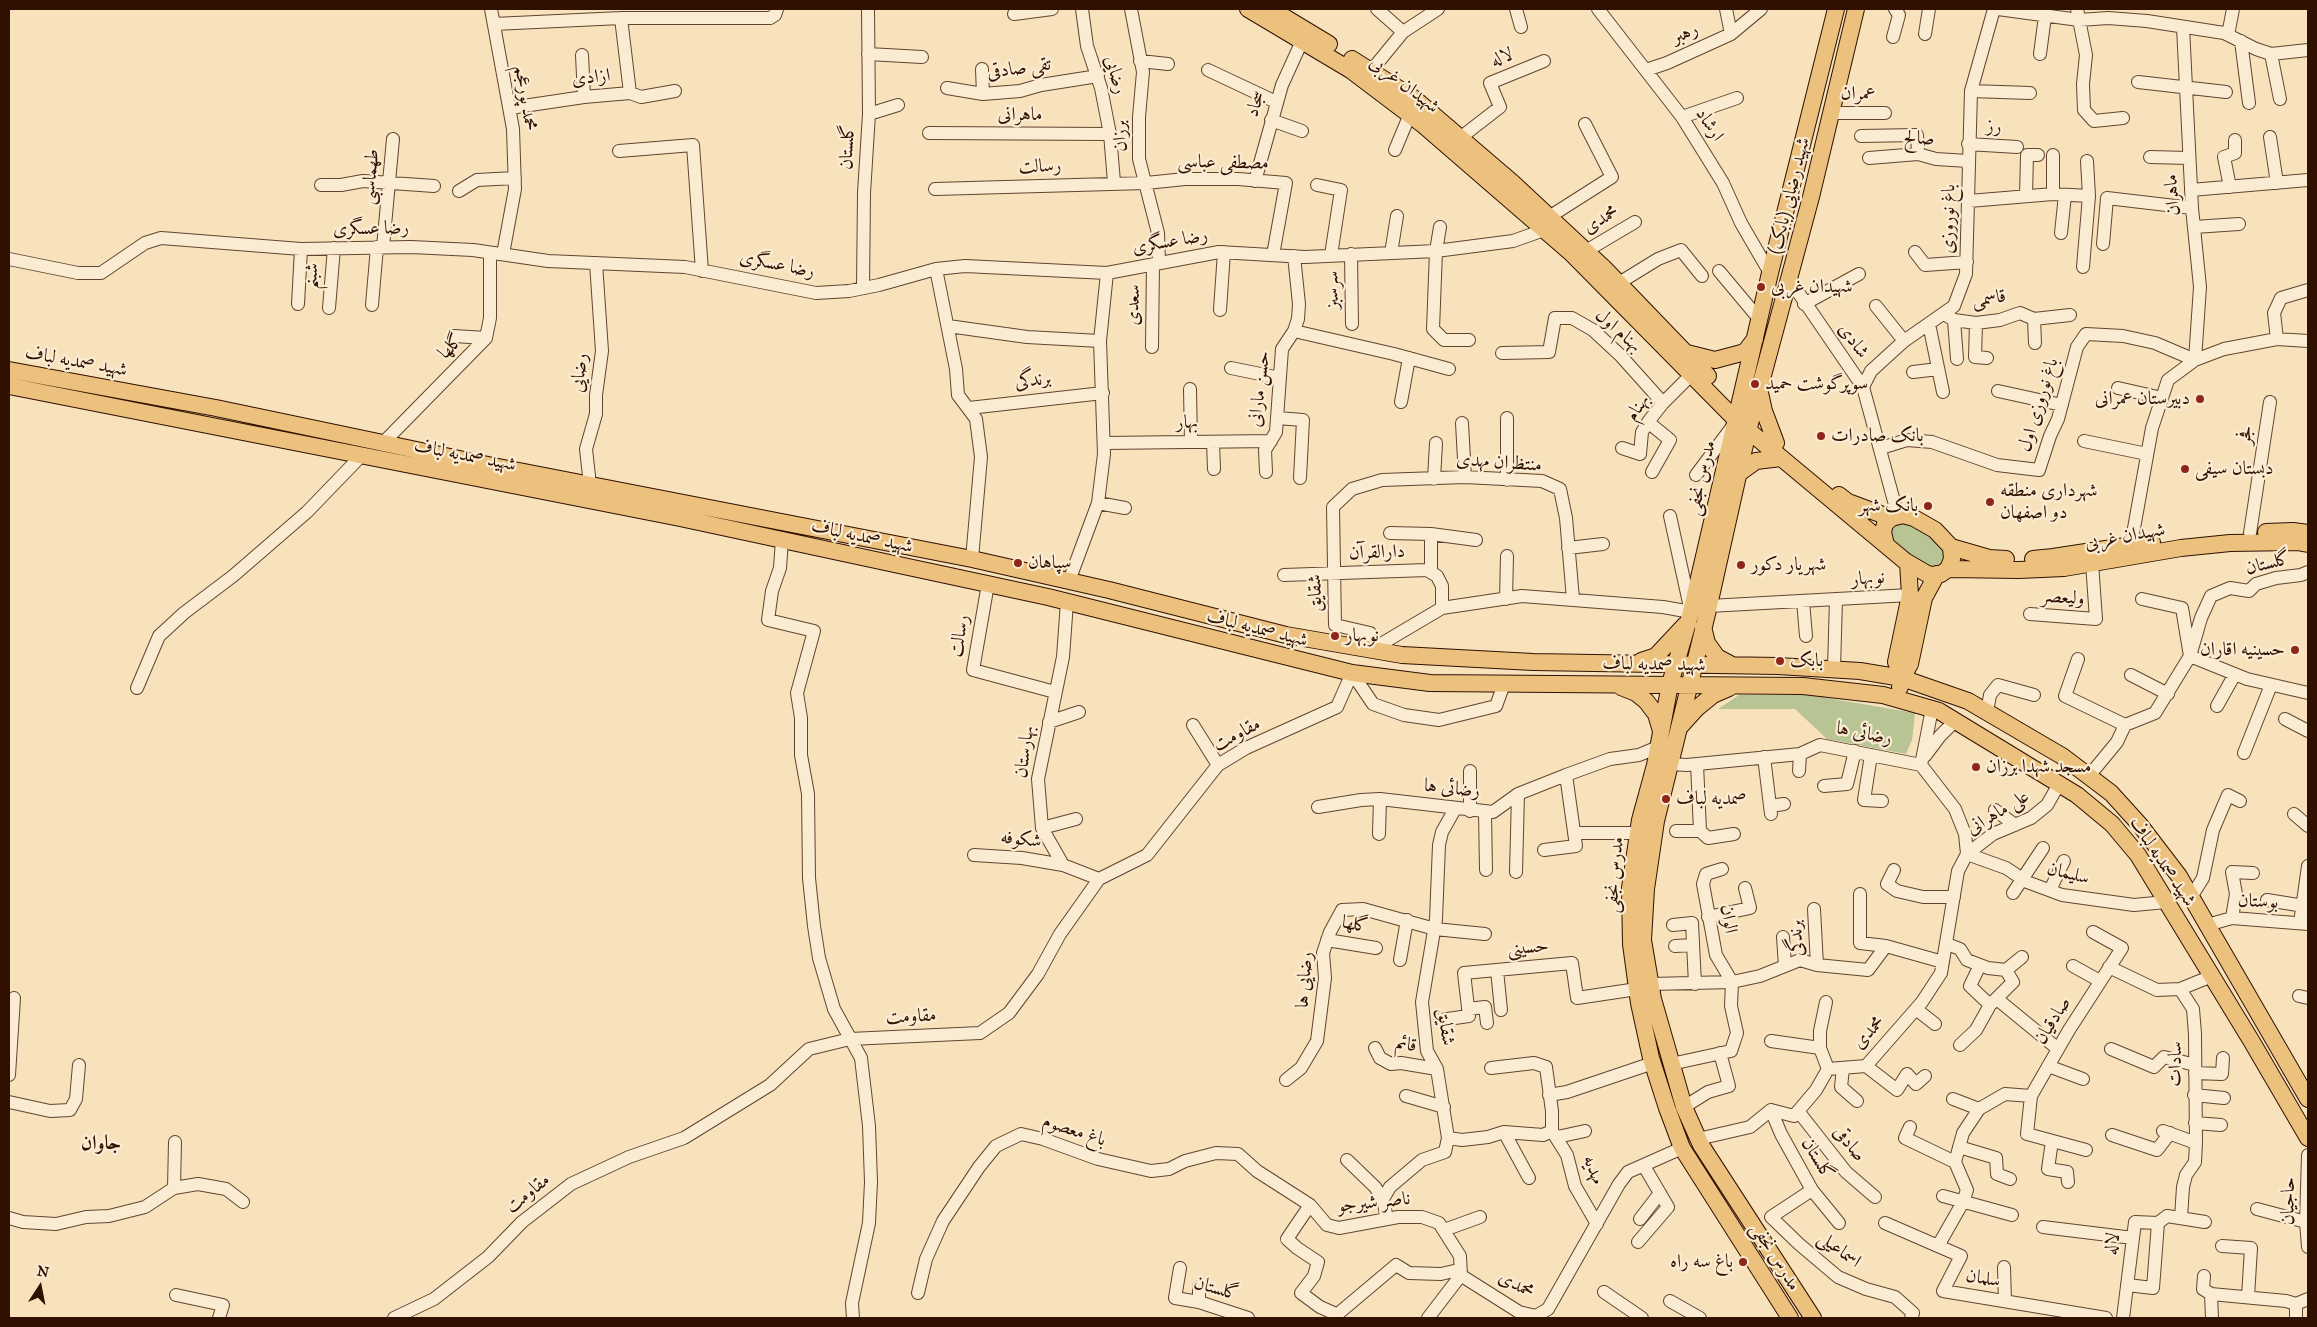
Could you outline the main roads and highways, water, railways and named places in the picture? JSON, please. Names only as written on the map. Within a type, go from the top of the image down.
[{"type":"main road","name":"شهیدان غربی","points":[[1248,9],[1352,71],[1476,161],[1546,223],[1586,251],[1687,353],[1744,421]]},
{"type":"main road","name":"شهیدان غربی","points":[[1271,9],[1415,99],[1460,138],[1476,161]]},
{"type":"main road","name":"شهید رضایی (بابک)","points":[[1744,421],[1755,339],[1836,9]]},
{"type":"main road","name":"شهید رضایی (بابک)","points":[[1744,421],[1760,390],[1856,9]]},
{"type":"main road","name":"شهیدان غربی","points":[[1546,223],[1571,253],[1692,374],[1886,545]]},
{"type":"main road","points":[[1687,353],[1715,360],[1745,352],[1755,339]]},
{"type":"main road","name":"شهید صمدیه لباف","points":[[9,370],[216,408],[590,485],[649,504],[782,540],[1067,602],[1352,673],[1430,684],[1803,686],[1883,695],[1932,709],[2077,794],[2112,824],[2138,855],[2308,1138]]},
{"type":"main road","name":"شهید صمدیه لباف","points":[[9,386],[361,456],[972,559],[1286,634],[1402,655],[1515,661],[1834,669],[1902,678],[1968,701],[2062,756],[2110,793],[2140,825],[2179,876],[2307,1098]]},
{"type":"main road","points":[[1738,474],[1756,461],[1779,451],[1764,411],[1760,390]]},
{"type":"main road","name":"مدرس نجفی","points":[[1744,421],[1738,474],[1709,606],[1694,620],[1693,665],[1688,685],[1665,736],[1638,834],[1630,888],[1631,944],[1684,1107],[1698,1139],[1813,1318]]},
{"type":"main road","name":"مدرس نجفی","points":[[1744,421],[1694,620],[1670,684],[1665,736],[1669,764],[1656,821],[1646,889],[1643,940],[1644,987],[1653,1063],[1682,1148],[1790,1318]]},
{"type":"main road","name":"شهیدان غربی","points":[[1779,451],[1848,502],[1894,517]]},
{"type":"main road","points":[[1898,699],[1902,678],[1910,664],[1924,598],[1952,559],[1951,547],[1935,530],[1914,518],[1904,515],[1894,517],[1885,524],[1883,532],[1886,545],[1908,563],[1929,575],[1943,571]]},
{"type":"main road","name":"شهیدان غربی","points":[[1951,547],[1989,558],[2053,558],[2131,545],[2250,532],[2293,530],[2308,533]]},
{"type":"main road","name":"شهیدان غربی","points":[[1943,571],[1980,568],[2019,570],[2064,568],[2181,548],[2230,543],[2297,542],[2308,544]]},
{"type":"main road","points":[[1902,678],[1896,662],[1910,595],[1908,563]]},
{"type":"main road","points":[[1630,664],[1656,656],[1694,620],[1707,644],[1717,657],[1732,665]]},
{"type":"main road","points":[[1611,684],[1636,693],[1646,701],[1656,714],[1665,736],[1713,695],[1734,686]]},
{"type":"main road","points":[[2290,1106],[2307,1098]]},
{"type":"main road","points":[[1778,1301],[1794,1289]]},
{"type":"place","name":"شهیدان غربی","points":[[1761,287]]},
{"type":"place","name":"سوپرگوشت حمید","points":[[1755,384]]},
{"type":"place","name":"دبیرستان عمرانی","points":[[2200,399]]},
{"type":"place","name":"بانک صادرات","points":[[1821,436]]},
{"type":"place","name":"دبستان سیفی","points":[[2185,469]]},
{"type":"place","name":"شهرداری منطقه دو اصفهان","points":[[1990,502]]},
{"type":"place","name":"بانک شهر","points":[[1928,506]]},
{"type":"place","name":"سپاهان","points":[[1018,563]]},
{"type":"place","name":"شهریار دکور","points":[[1741,565]]},
{"type":"place","name":"نوبهار","points":[[1335,636]]},
{"type":"place","name":"حسینیه اقاران","points":[[2295,650]]},
{"type":"place","name":"بابک","points":[[1780,661]]},
{"type":"place","name":"مسجد شهدا برزان","points":[[1976,767]]},
{"type":"place","name":"صمدیه لباف","points":[[1666,799]]},
{"type":"place","name":"باغ سه راه","points":[[1743,1262]]},
{"type":"district","name":"جاوان","points":[[101,1144]]}]
